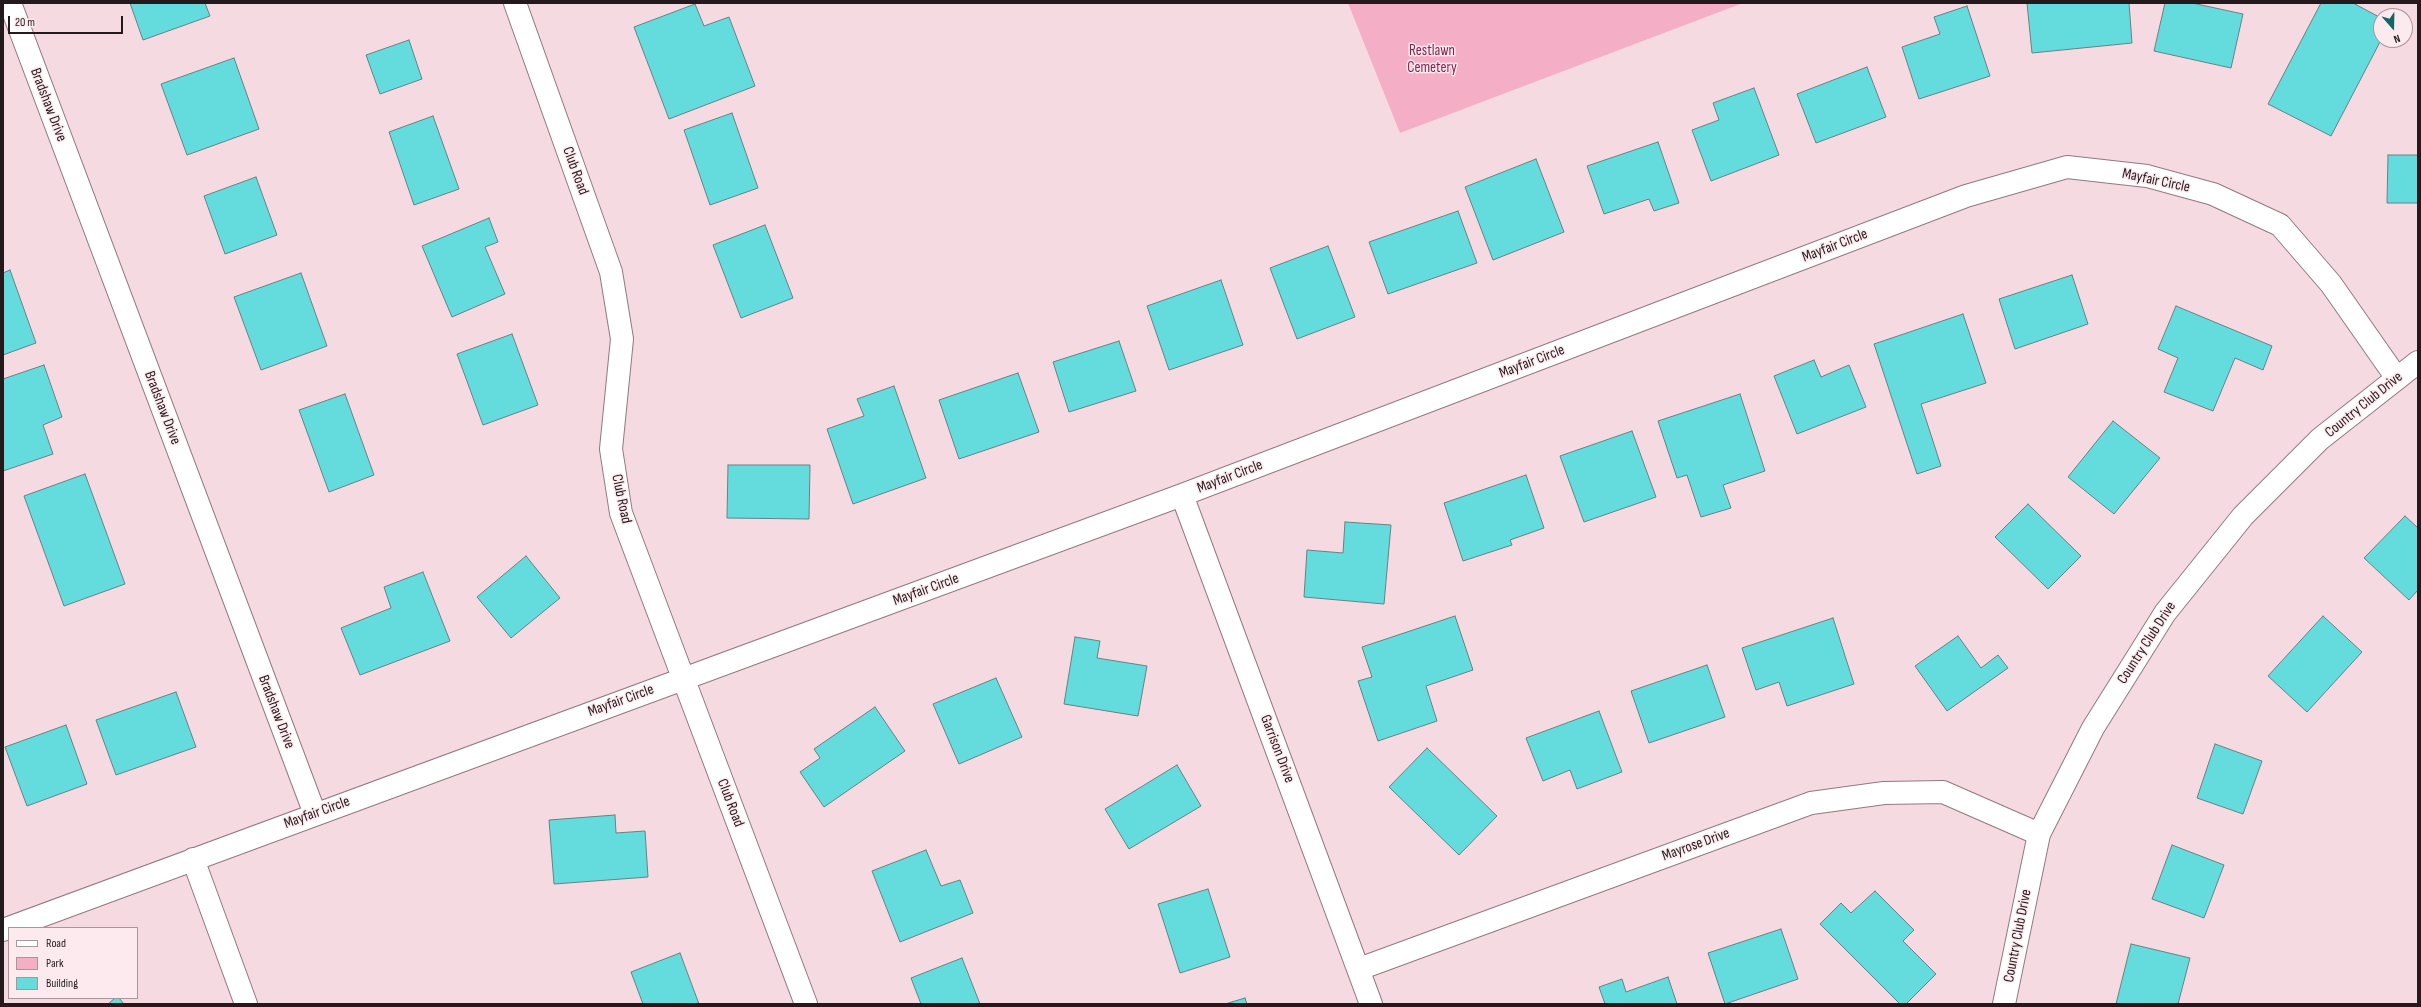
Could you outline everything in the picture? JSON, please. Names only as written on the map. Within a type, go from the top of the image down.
[{"type":"street","name":"Bradshaw Drive","points":[[10,3],[315,814]]},
{"type":"street","name":"Club Road","points":[[515,3],[611,272],[622,339],[611,449],[621,512],[806,1004]]},
{"type":"street","name":"Mayfair Circle","points":[[11,927],[1182,495],[1966,196],[2067,167],[2147,176],[2213,194],[2280,226],[2331,284],[2396,377]]},
{"type":"street","name":"Country Club Drive","points":[[2004,1004],[2039,834],[2093,728],[2165,613],[2243,516],[2320,439],[2396,377],[2418,362]]},
{"type":"street","name":"Garrison Drive","points":[[1182,495],[1360,969],[1371,1004]]},
{"type":"street","name":"Mayrose Drive","points":[[1360,969],[1811,803],[1884,793],[1943,792],[2039,834]]},
{"type":"street","points":[[193,859],[246,1004]]},
{"type":"green space","name":"Restlawn Cemetery","points":[[1348,3],[1743,3],[1400,133]]},
{"type":"building","points":[[130,3],[205,3],[210,16],[143,40]]},
{"type":"building","points":[[2027,3],[2129,3],[2132,43],[2032,53]]},
{"type":"building","points":[[2165,3],[2192,3],[2243,14],[2231,68],[2154,51]]},
{"type":"building","points":[[2321,3],[2353,3],[2373,14],[2373,48],[2377,48],[2331,136],[2268,104]]},
{"type":"building","points":[[695,4],[704,26],[729,17],[755,86],[669,119],[634,27]]},
{"type":"building","points":[[1967,6],[1990,76],[1919,99],[1902,47],[1940,34],[1934,17]]},
{"type":"building","points":[[409,40],[422,79],[380,94],[366,55]]},
{"type":"building","points":[[234,58],[259,129],[187,155],[161,84]]},
{"type":"building","points":[[1867,67],[1886,117],[1816,143],[1797,94]]},
{"type":"building","points":[[1754,88],[1779,155],[1711,181],[1692,130],[1719,120],[1713,103]]},
{"type":"building","points":[[732,113],[758,188],[710,205],[684,130]]},
{"type":"building","points":[[433,116],[459,189],[414,205],[389,132]]},
{"type":"building","points":[[1658,142],[1679,203],[1654,211],[1649,199],[1604,214],[1587,166]]},
{"type":"building","points":[[2388,155],[2418,155],[2418,203],[2387,203]]},
{"type":"building","points":[[1536,159],[1564,232],[1493,260],[1465,187]]},
{"type":"building","points":[[256,177],[277,235],[225,254],[204,196]]},
{"type":"building","points":[[1458,211],[1477,263],[1388,294],[1369,242]]},
{"type":"building","points":[[489,218],[498,242],[485,247],[505,294],[452,317],[422,246]]},
{"type":"building","points":[[765,225],[793,298],[741,318],[713,245]]},
{"type":"building","points":[[1328,246],[1355,317],[1297,339],[1270,268]]},
{"type":"building","points":[[10,270],[36,343],[3,355],[3,273]]},
{"type":"building","points":[[301,273],[327,346],[261,370],[234,297]]},
{"type":"building","points":[[2072,275],[2088,324],[2015,349],[1999,299]]},
{"type":"building","points":[[1221,280],[1243,345],[1169,370],[1147,306]]},
{"type":"building","points":[[2176,306],[2272,346],[2263,370],[2235,358],[2213,411],[2164,392],[2178,358],[2158,349]]},
{"type":"building","points":[[1963,314],[1986,383],[1921,404],[1941,466],[1917,474],[1874,344]]},
{"type":"building","points":[[512,334],[538,405],[483,425],[457,354]]},
{"type":"building","points":[[1119,341],[1136,391],[1069,412],[1053,362]]},
{"type":"building","points":[[1814,360],[1821,377],[1849,365],[1866,407],[1797,434],[1774,376]]},
{"type":"building","points":[[44,365],[62,417],[43,425],[53,454],[3,471],[3,379]]},
{"type":"building","points":[[1018,373],[1039,432],[959,459],[939,400]]},
{"type":"building","points":[[894,386],[926,478],[853,504],[827,429],[864,416],[857,399]]},
{"type":"building","points":[[345,394],[374,475],[329,492],[299,410]]},
{"type":"building","points":[[1740,394],[1765,471],[1723,485],[1731,508],[1701,517],[1687,475],[1677,478],[1658,421]]},
{"type":"building","points":[[2113,421],[2160,458],[2114,514],[2068,477]]},
{"type":"building","points":[[1632,431],[1656,497],[1584,522],[1560,456]]},
{"type":"building","points":[[728,465],[810,465],[809,519],[727,518]]},
{"type":"building","points":[[85,474],[125,584],[64,606],[24,496]]},
{"type":"building","points":[[1526,475],[1544,528],[1510,540],[1512,545],[1463,561],[1444,503]]},
{"type":"building","points":[[2028,504],[2081,556],[2048,589],[1995,537]]},
{"type":"building","points":[[2405,516],[2418,528],[2418,590],[2409,600],[2364,558]]},
{"type":"building","points":[[1345,522],[1391,525],[1384,604],[1304,597],[1307,550],[1343,553]]},
{"type":"building","points":[[526,556],[560,598],[511,638],[477,597]]},
{"type":"building","points":[[423,572],[450,641],[360,675],[341,628],[391,608],[384,587]]},
{"type":"building","points":[[1455,616],[1473,670],[1426,686],[1437,721],[1378,741],[1358,681],[1372,677],[1362,647]]},
{"type":"building","points":[[2323,616],[2362,652],[2307,712],[2268,676]]},
{"type":"building","points":[[1833,618],[1854,684],[1787,706],[1779,682],[1756,690],[1742,648]]},
{"type":"building","points":[[1958,636],[1981,668],[1998,655],[2008,668],[1947,711],[1915,666]]},
{"type":"building","points":[[1075,637],[1100,641],[1097,658],[1147,666],[1138,716],[1064,704]]},
{"type":"building","points":[[1707,665],[1725,717],[1649,743],[1631,691]]},
{"type":"building","points":[[996,678],[1022,737],[959,764],[933,704]]},
{"type":"building","points":[[176,692],[196,747],[116,775],[96,720]]},
{"type":"building","points":[[875,707],[905,751],[824,807],[800,772],[820,758],[814,749]]},
{"type":"building","points":[[1599,711],[1622,772],[1577,789],[1570,770],[1543,781],[1526,738]]},
{"type":"building","points":[[66,725],[87,784],[27,806],[5,747]]},
{"type":"building","points":[[2215,744],[2262,761],[2243,814],[2197,798]]},
{"type":"building","points":[[1427,748],[1497,816],[1459,855],[1389,787]]},
{"type":"building","points":[[1177,765],[1201,806],[1129,849],[1105,809]]},
{"type":"building","points":[[615,815],[616,833],[645,831],[648,877],[554,884],[549,820]]},
{"type":"building","points":[[2172,845],[2224,865],[2204,918],[2152,899]]},
{"type":"building","points":[[926,850],[941,886],[960,880],[973,913],[900,942],[872,871]]},
{"type":"building","points":[[1208,889],[1230,957],[1180,973],[1158,904]]},
{"type":"building","points":[[1875,891],[1914,930],[1903,941],[1936,974],[1906,1004],[1900,1004],[1820,924],[1841,903],[1851,913]]},
{"type":"building","points":[[1781,929],[1798,979],[1725,1004],[1708,953]]},
{"type":"building","points":[[2131,944],[2190,958],[2178,1004],[2116,1004]]},
{"type":"building","points":[[680,953],[699,1004],[643,1004],[631,972]]},
{"type":"building","points":[[962,958],[980,1004],[921,1004],[911,978]]},
{"type":"building","points":[[1668,977],[1677,1004],[1605,1004],[1599,987],[1622,979],[1626,992]]},
{"type":"building","points":[[1245,998],[1247,1004],[1225,1004]]},
{"type":"building","points":[[114,999],[120,999],[124,1004],[108,1004]]}]
